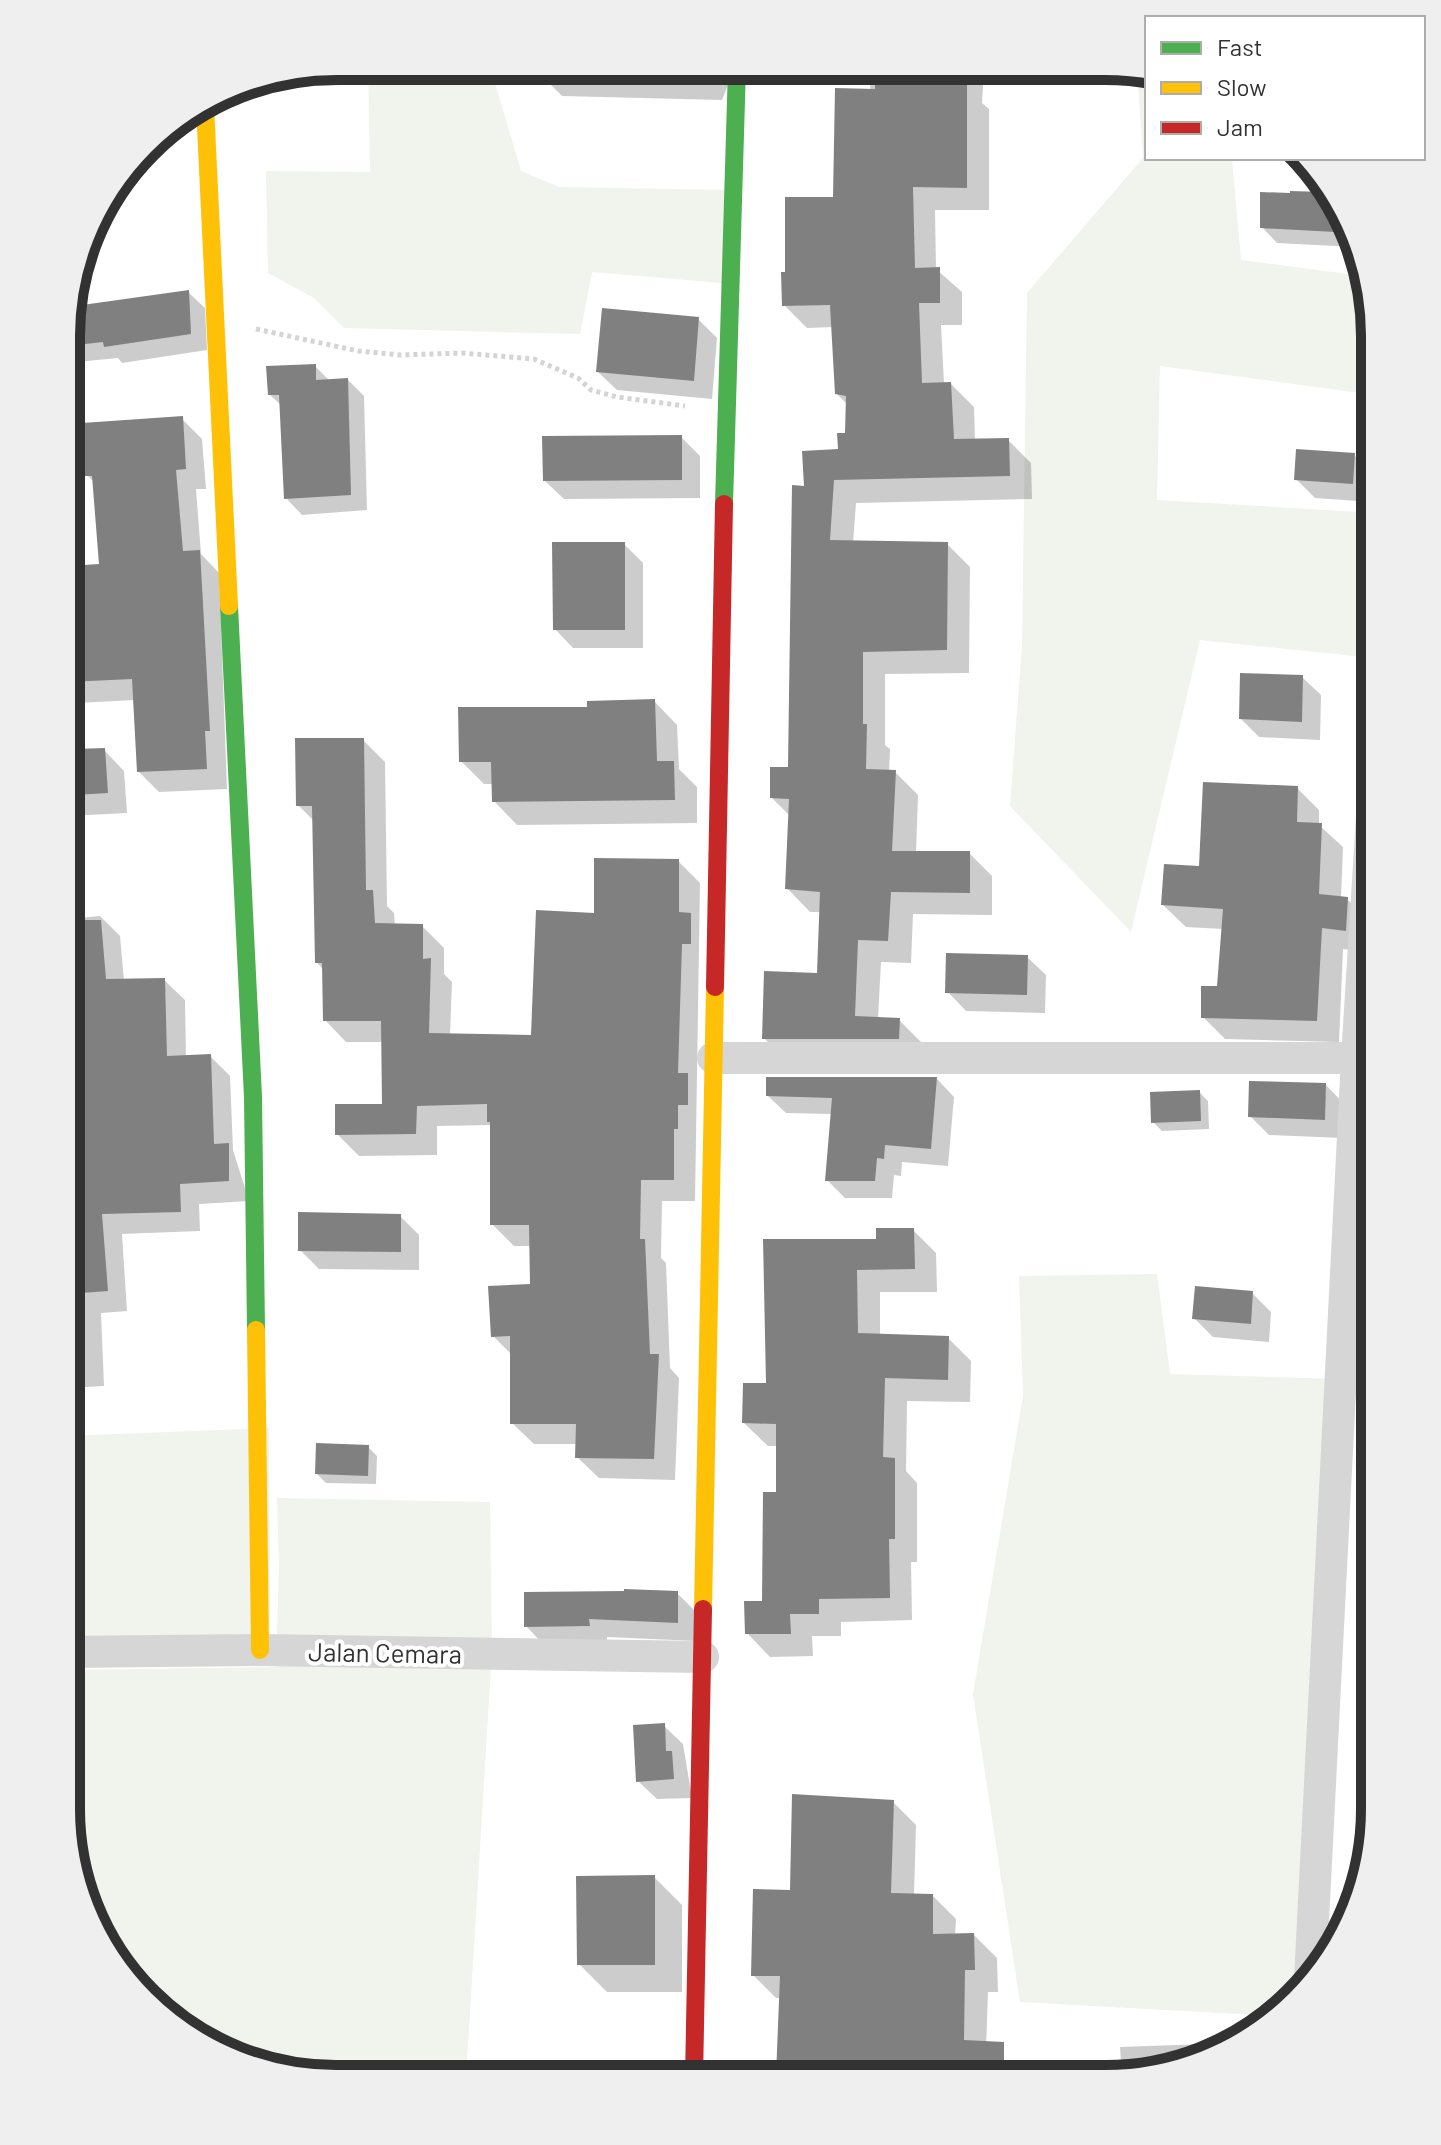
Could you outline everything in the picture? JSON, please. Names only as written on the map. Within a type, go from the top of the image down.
[{"type":"street","points":[[694,2065],[726,411],[737,80]]},
{"type":"street","points":[[206,116],[253,1097],[260,1650]]},
{"type":"street","points":[[1311,1961],[1361,1001]]},
{"type":"street","points":[[713,1058],[1357,1058]]},
{"type":"street","name":"Jalan Cemara","points":[[80,1652],[260,1650],[703,1657]]},
{"type":"path","points":[[217,317],[273,334],[358,351],[401,355],[462,353],[534,359],[578,378],[591,390],[617,397],[726,411]]},
{"type":"shaded area","points":[[368,80],[494,80],[521,171],[559,187],[732,190],[733,284],[592,272],[580,334],[344,328],[314,298],[268,273],[266,171],[370,172]]},
{"type":"shaded area","points":[[1138,82],[1145,83],[1145,160],[1232,160],[1241,260],[1353,275],[1359,303],[1361,393],[1160,366],[1157,500],[1361,512],[1361,657],[1200,640],[1131,932],[1010,806],[1022,646],[1027,293],[1143,158]]},
{"type":"shaded area","points":[[1157,1274],[1170,1374],[1341,1379],[1314,1957],[1286,1990],[1257,2015],[1020,2002],[973,1694],[1023,1396],[1019,1276]]},
{"type":"shaded area","points":[[269,1428],[270,1654],[80,1657],[80,1435]]},
{"type":"shaded area","points":[[277,1498],[490,1502],[492,1651],[467,2065],[303,2063],[238,2045],[208,2031],[155,1990],[114,1937],[100,1907],[82,1842],[80,1670],[276,1667],[279,1566]]},
{"type":"building","points":[[875,83],[967,84],[967,188],[913,187],[915,268],[940,267],[940,303],[919,303],[922,383],[951,382],[954,439],[1009,438],[1010,476],[834,480],[830,540],[948,542],[947,650],[863,652],[863,724],[867,724],[866,769],[896,770],[892,851],[970,851],[970,893],[891,892],[888,941],[858,940],[855,1016],[900,1018],[899,1039],[762,1039],[764,971],[817,973],[820,892],[785,889],[789,799],[770,798],[770,767],[788,767],[792,485],[804,486],[802,451],[838,449],[837,433],[845,433],[846,396],[835,394],[830,305],[782,306],[785,197],[833,197],[835,88],[875,89]]},
{"type":"building","points":[[1260,192],[1316,192],[1338,232],[1260,228]]},
{"type":"building","points":[[189,290],[191,334],[104,347],[103,342],[80,345],[82,305]]},
{"type":"building","points":[[602,308],[699,317],[694,381],[596,372]]},
{"type":"building","points":[[316,364],[316,380],[348,378],[351,495],[284,499],[279,395],[268,395],[266,366]]},
{"type":"building","points":[[183,416],[186,469],[176,470],[183,551],[200,550],[210,731],[205,731],[207,769],[137,772],[132,679],[80,681],[80,565],[99,564],[92,476],[85,476],[82,423]]},
{"type":"building","points":[[682,435],[682,480],[543,481],[542,436]]},
{"type":"building","points":[[1296,449],[1355,453],[1353,484],[1294,480]]},
{"type":"building","points":[[552,542],[625,542],[625,630],[553,630]]},
{"type":"building","points":[[1240,673],[1303,675],[1302,722],[1239,719]]},
{"type":"building","points":[[655,699],[657,761],[674,761],[675,800],[492,802],[491,762],[459,762],[458,707],[587,707],[587,701]]},
{"type":"building","points":[[295,738],[364,738],[366,890],[373,890],[375,923],[423,924],[423,959],[431,958],[429,1033],[531,1035],[536,910],[594,913],[594,858],[679,859],[679,912],[691,913],[691,944],[682,944],[678,1073],[688,1073],[688,1105],[678,1105],[678,1129],[674,1129],[674,1180],[641,1180],[640,1239],[645,1239],[650,1354],[659,1354],[654,1459],[575,1458],[576,1424],[510,1424],[510,1336],[491,1337],[488,1286],[530,1284],[529,1225],[490,1225],[490,1122],[487,1122],[487,1104],[417,1106],[416,1134],[335,1135],[335,1104],[382,1104],[381,1021],[323,1021],[322,963],[315,963],[312,806],[296,806]]},
{"type":"building","points":[[105,748],[108,793],[80,795],[80,749]]},
{"type":"building","points":[[1203,782],[1298,786],[1297,822],[1322,823],[1319,894],[1348,897],[1346,931],[1322,928],[1317,1021],[1201,1018],[1201,986],[1217,986],[1223,909],[1161,905],[1164,864],[1199,866]]},
{"type":"building","points":[[81,920],[101,920],[106,979],[165,978],[167,1056],[211,1054],[214,1144],[229,1143],[229,1181],[180,1184],[181,1212],[102,1214],[108,1291],[80,1293]]},
{"type":"building","points":[[946,953],[1028,955],[1027,995],[945,993]]},
{"type":"building","points":[[766,1077],[937,1077],[931,1149],[885,1145],[884,1159],[877,1158],[875,1181],[825,1181],[832,1098],[766,1096]]},
{"type":"building","points":[[1249,1081],[1326,1083],[1325,1120],[1248,1117]]},
{"type":"building","points":[[1200,1090],[1201,1121],[1151,1123],[1150,1092]]},
{"type":"building","points":[[298,1212],[401,1214],[401,1252],[298,1251]]},
{"type":"building","points":[[876,1228],[914,1228],[915,1269],[857,1270],[858,1333],[949,1336],[948,1380],[885,1378],[883,1457],[895,1458],[895,1539],[889,1539],[890,1598],[819,1599],[819,1614],[790,1614],[791,1634],[745,1634],[744,1601],[762,1601],[763,1492],[776,1492],[776,1424],[742,1423],[743,1383],[766,1383],[763,1239],[876,1239]]},
{"type":"building","points":[[1195,1286],[1253,1291],[1251,1324],[1192,1319]]},
{"type":"building","points":[[316,1443],[369,1445],[368,1476],[315,1474]]},
{"type":"building","points":[[678,1591],[678,1623],[589,1619],[590,1626],[524,1627],[524,1592]]},
{"type":"building","points":[[665,1723],[666,1751],[672,1751],[674,1779],[636,1782],[633,1725]]},
{"type":"building","points":[[792,1794],[894,1800],[891,1893],[933,1894],[933,1934],[974,1933],[975,1970],[965,1970],[964,2040],[1004,2042],[1004,2065],[776,2065],[780,1976],[751,1976],[753,1889],[790,1890]]},
{"type":"building","points":[[655,1875],[655,1965],[577,1965],[576,1876]]},
{"type":"traffic: fast","points":[[724,504],[737,80]]},
{"type":"traffic: fast","points":[[229,606],[253,1097],[256,1330]]},
{"type":"traffic: slow","points":[[205,116],[229,606]]},
{"type":"traffic: slow","points":[[703,1609],[715,987]]},
{"type":"traffic: slow","points":[[256,1330],[260,1650]]},
{"type":"traffic: jam","points":[[715,987],[724,504]]},
{"type":"traffic: jam","points":[[694,2065],[703,1609]]}]
